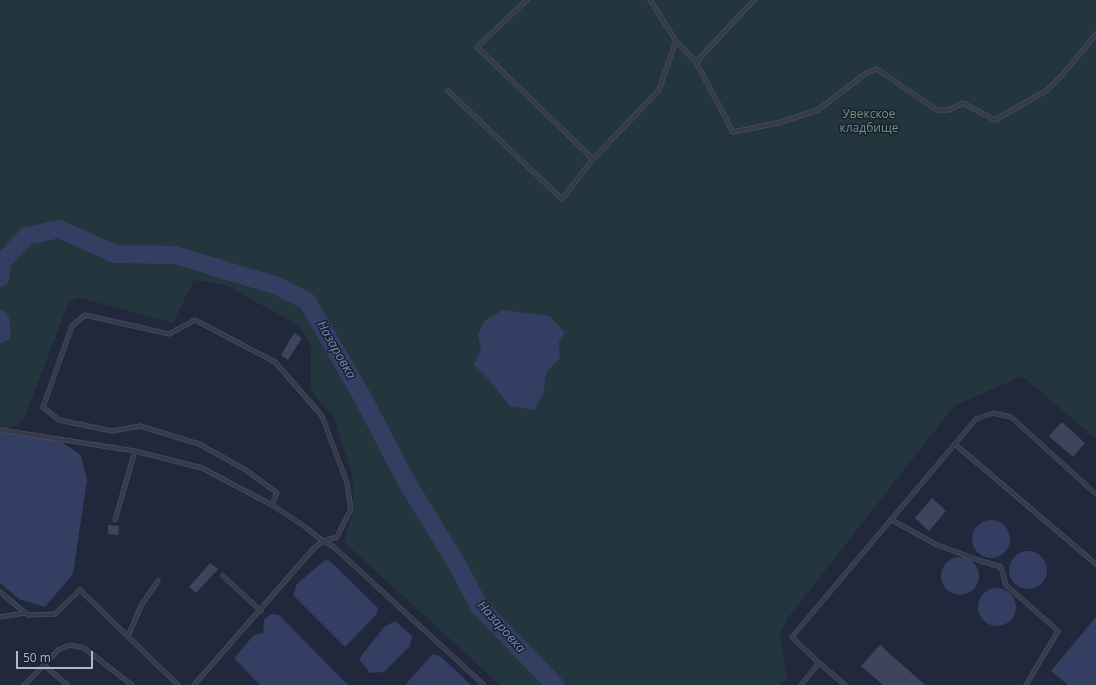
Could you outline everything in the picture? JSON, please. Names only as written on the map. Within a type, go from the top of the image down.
[{"type":"lane","points":[[527,0],[477,47],[593,159]]},
{"type":"lane","points":[[650,0],[676,41],[696,62],[733,132],[778,123],[818,110],[865,74],[877,69],[937,110],[949,110],[963,103],[995,120],[1046,90],[1064,73],[1096,34]]},
{"type":"lane","points":[[696,62],[754,0]]},
{"type":"lane","points":[[448,91],[562,199],[593,159],[659,90],[676,41]]},
{"type":"lane","points":[[194,685],[261,611],[314,548],[323,541],[337,538],[351,509],[346,483],[322,416],[275,362],[195,320],[169,334],[85,315],[72,326],[43,407],[60,420],[112,431],[140,426],[199,444],[246,470],[277,493],[272,505]]},
{"type":"lane","points":[[845,685],[818,664],[792,637],[956,445],[976,419],[993,413],[1011,417],[1096,494]]},
{"type":"lane","points":[[0,430],[135,451],[202,468],[272,505],[304,526],[323,541],[334,547],[484,685]]},
{"type":"lane","points":[[956,445],[1096,564]]},
{"type":"lane","points":[[116,520],[135,451]]},
{"type":"lane","points":[[892,520],[935,544],[978,560],[1001,566],[1006,584],[1058,631],[1026,685]]},
{"type":"lane","points":[[223,576],[261,611]]},
{"type":"lane","points":[[128,636],[142,604],[158,581]]},
{"type":"lane","points":[[0,592],[28,615],[56,614],[80,590],[178,685]]},
{"type":"lane","points":[[0,617],[25,613]]},
{"type":"lane","points":[[24,685],[58,650],[70,645],[84,648],[132,685]]},
{"type":"lane","points":[[801,685],[818,664]]},
{"type":"lane","points":[[44,665],[67,685]]},
{"type":"green space","name":"Увекское кладбище","points":[[0,0],[1096,0],[1096,439],[1022,376],[954,406],[787,619],[780,633],[787,678],[780,685],[500,685],[344,542],[354,510],[352,475],[334,417],[311,391],[311,347],[299,326],[226,285],[194,280],[173,323],[77,297],[68,304],[25,416],[17,425],[5,430],[0,429]],"holes":[[[559,341],[560,358],[546,373],[544,392],[508,406],[489,380],[474,365],[481,348]]]},
{"type":"water","points":[[503,310],[550,316],[565,333],[559,341],[560,358],[546,373],[544,392],[534,410],[509,406],[489,380],[474,365],[481,348],[478,335],[483,322]]},
{"type":"water","points":[[0,432],[60,441],[81,455],[87,480],[73,574],[45,607],[19,599],[0,583]]},
{"type":"water","points":[[991,520],[1001,523],[1007,529],[1010,539],[1007,549],[1001,555],[991,558],[981,555],[975,549],[972,539],[975,529],[981,523]]},
{"type":"water","points":[[1028,551],[1038,554],[1044,560],[1047,570],[1044,580],[1038,586],[1028,589],[1018,586],[1012,580],[1009,570],[1012,560],[1018,554]]},
{"type":"water","points":[[960,557],[970,560],[976,566],[979,576],[976,586],[970,592],[960,595],[950,592],[944,586],[941,576],[944,566],[950,560]]},
{"type":"water","points":[[325,560],[330,561],[378,608],[376,615],[345,647],[293,595],[297,584]]},
{"type":"water","points":[[997,588],[1007,591],[1013,597],[1016,607],[1013,617],[1007,623],[997,626],[987,623],[981,617],[978,607],[981,597],[987,591]]},
{"type":"water","points":[[272,614],[279,615],[348,685],[260,685],[234,658],[253,636],[263,633],[264,619]]},
{"type":"water","points":[[1096,617],[1096,685],[1068,685],[1051,671]]},
{"type":"water","points":[[395,621],[412,636],[410,646],[384,672],[370,673],[359,659],[384,627]]},
{"type":"water","points":[[433,654],[440,656],[471,685],[405,685]]},
{"type":"building","points":[[294,333],[302,338],[288,360],[281,355]]},
{"type":"building","points":[[1062,422],[1085,443],[1073,457],[1049,436]]},
{"type":"building","points":[[932,498],[946,511],[929,531],[915,518]]},
{"type":"building","points":[[108,525],[119,526],[118,535],[108,534]]},
{"type":"building","points":[[210,563],[218,569],[196,593],[189,587]]},
{"type":"building","points":[[880,645],[925,685],[883,685],[861,666]]},
{"type":"waterway","name":"Назаровка","points":[[0,278],[3,261],[27,236],[59,229],[115,254],[175,255],[277,286],[307,301],[363,398],[405,479],[458,566],[479,606],[555,685]]},
{"type":"waterway","name":"Назаровка","points":[[0,319],[2,333],[0,334]]}]
